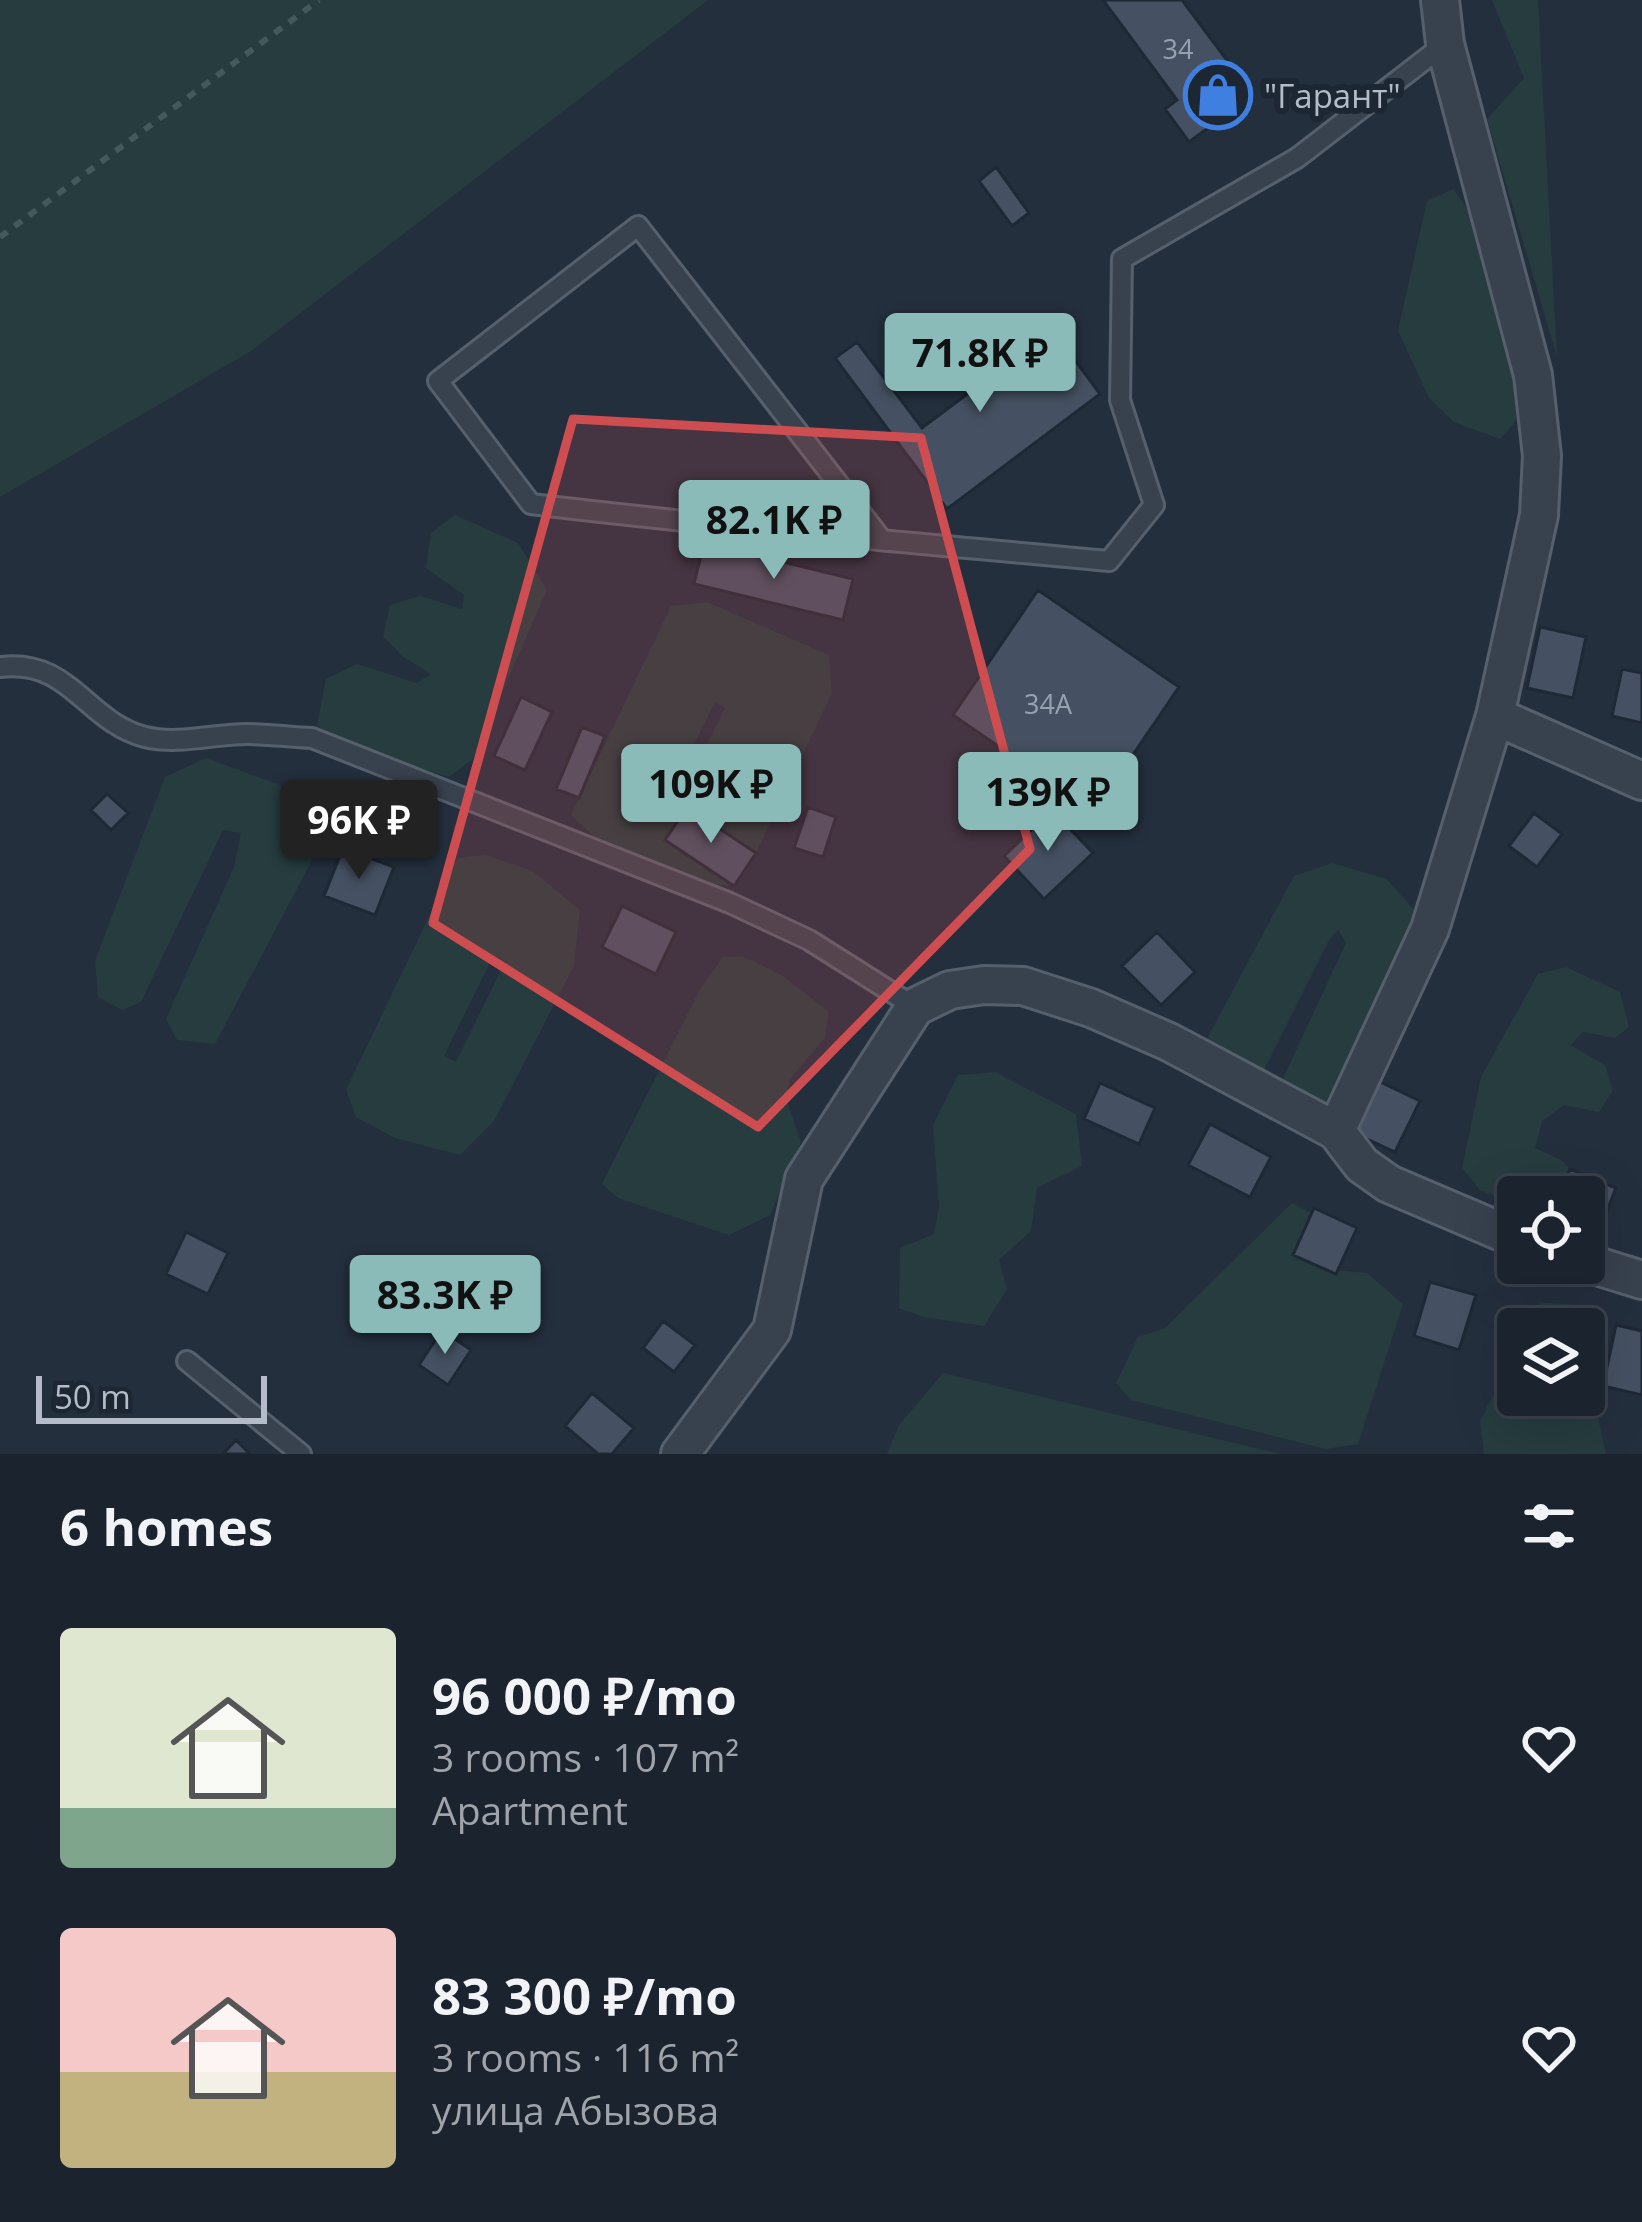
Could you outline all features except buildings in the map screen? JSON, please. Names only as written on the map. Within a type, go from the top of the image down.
[{"type":"street","points":[[1336,1131],[1430,929],[1495,716],[1539,515],[1542,456],[1533,375],[1445,44],[1440,0]]},
{"type":"street","points":[[1495,716],[1642,782]]},
{"type":"street","points":[[680,1454],[772,1330],[805,1179],[915,1007],[950,990],[1023,986],[1091,1007],[1169,1042],[1336,1131],[1362,1165],[1389,1184],[1497,1229]]},
{"type":"street","points":[[1605,1269],[1642,1280]]},
{"type":"lane","points":[[881,540],[638,226],[438,381],[531,504],[881,540],[1109,561],[1154,505],[1120,400],[1121,259],[1298,158],[1445,44]]},
{"type":"lane","points":[[0,667],[32,666],[58,676],[108,719],[143,736],[176,740],[247,734],[312,738],[730,903],[809,940],[915,1007]]},
{"type":"lane","points":[[187,1361],[301,1454]]},
{"type":"path","points":[[0,237],[319,0]]},
{"type":"highlighted area","points":[[573,419],[921,438],[1030,849],[758,1127],[433,923]]},
{"type":"green space","points":[[0,0],[708,0],[251,351],[0,497]]},
{"type":"green space","points":[[1492,0],[1538,0],[1557,357],[1487,119],[1524,78]]},
{"type":"green space","points":[[1453,189],[1483,229],[1524,412],[1500,439],[1454,422],[1429,398],[1398,331],[1427,201]]},
{"type":"green space","points":[[455,515],[518,543],[547,590],[473,759],[449,777],[349,747],[317,725],[326,679],[357,664],[417,683],[431,674],[402,656],[383,636],[390,605],[420,596],[462,609],[464,595],[426,568],[431,533]]},
{"type":"green space","points":[[707,602],[829,655],[832,693],[756,853],[734,886],[685,881],[593,836],[571,815],[671,606]],"holes":[[[715,702],[725,708],[683,792],[673,787]]]},
{"type":"green space","points":[[206,758],[318,799],[328,830],[215,1044],[177,1040],[166,1019],[234,867],[241,833],[223,830],[141,1002],[122,1010],[98,997],[95,961],[165,777]]},
{"type":"green space","points":[[485,855],[533,871],[580,910],[574,966],[494,1121],[460,1155],[395,1138],[356,1117],[346,1090],[457,858]],"holes":[[[491,960],[503,966],[456,1062],[444,1056]]]},
{"type":"green space","points":[[1332,863],[1387,879],[1418,915],[1320,1114],[1274,1098],[1346,943],[1338,930],[1258,1082],[1203,1046],[1294,876]]},
{"type":"green space","points":[[742,956],[782,975],[829,1012],[825,1038],[790,1079],[786,1098],[801,1142],[770,1215],[729,1235],[618,1198],[602,1184],[700,989],[723,957]]},
{"type":"green space","points":[[1566,967],[1620,992],[1629,1027],[1615,1038],[1583,1032],[1570,1045],[1605,1065],[1613,1090],[1599,1112],[1564,1105],[1542,1121],[1535,1148],[1561,1160],[1570,1176],[1497,1176],[1497,1197],[1480,1190],[1462,1168],[1481,1077],[1538,974]]},
{"type":"green space","points":[[995,1072],[1076,1114],[1082,1166],[1037,1188],[1031,1231],[999,1260],[1007,1289],[984,1326],[923,1317],[899,1308],[900,1248],[934,1234],[939,1207],[933,1125],[958,1075]]},
{"type":"green space","points":[[1292,1203],[1323,1219],[1320,1269],[1367,1273],[1403,1304],[1358,1444],[1326,1449],[1131,1400],[1116,1383],[1138,1337],[1165,1328]]},
{"type":"green space","points":[[1540,1302],[1578,1308],[1537,1308]]},
{"type":"green space","points":[[943,1373],[1280,1454],[887,1454],[899,1425]]},
{"type":"green space","points":[[1497,1387],[1497,1416],[1598,1416],[1606,1454],[1484,1454],[1480,1421]]},
{"type":"place","name":"\"Гарант\"","points":[[1218,95]]}]
